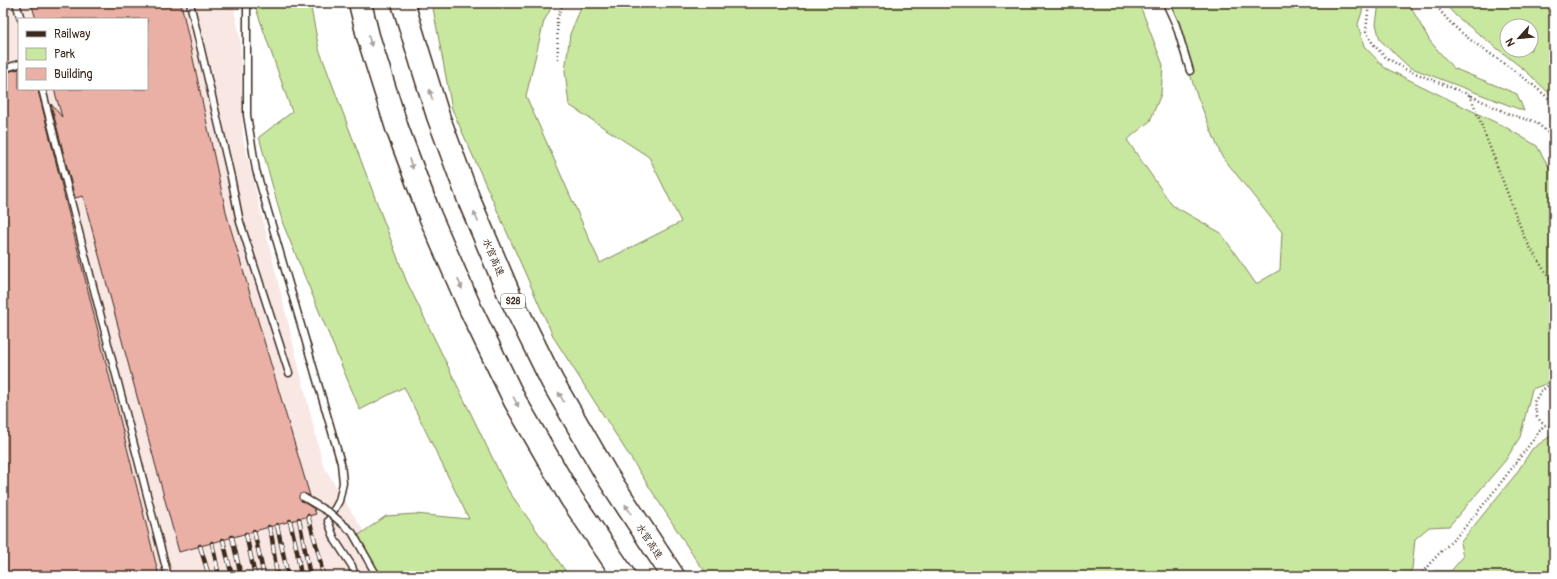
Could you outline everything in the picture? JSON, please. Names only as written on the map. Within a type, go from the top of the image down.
[{"type":"highway","points":[[360,3],[368,36],[397,128],[430,216],[471,310],[519,408],[571,498],[624,576]]},
{"type":"highway","name":"水官高速","points":[[403,3],[438,116],[469,200],[509,294],[552,381],[594,454],[673,576]]},
{"type":"lane","points":[[16,3],[21,18]]},
{"type":"lane","points":[[190,3],[231,177],[240,222],[289,373]]},
{"type":"lane","points":[[247,3],[246,115],[256,170],[341,463],[343,483],[338,501],[328,521],[335,540],[352,566],[355,576]]},
{"type":"lane","points":[[1166,3],[1176,25],[1190,72]]},
{"type":"lane","points":[[3,68],[18,64]]},
{"type":"lane","points":[[42,90],[168,576]]},
{"type":"lane","points":[[303,497],[330,513],[352,532],[377,576]]},
{"type":"path","points":[[558,58],[557,19],[563,3]]},
{"type":"path","points":[[1369,3],[1366,31],[1373,44],[1384,56],[1406,70],[1470,95],[1511,116],[1536,122],[1547,132],[1554,145]]},
{"type":"path","points":[[1435,3],[1440,11],[1459,31],[1535,86],[1554,103]]},
{"type":"path","points":[[1470,95],[1524,240],[1554,286]]},
{"type":"path","points":[[1554,381],[1541,391],[1534,402],[1538,417],[1544,425],[1554,426]]},
{"type":"path","points":[[1420,576],[1428,564],[1464,528],[1544,425]]},
{"type":"shaded area","points":[[3,3],[233,3],[240,38],[243,139],[323,465],[359,524],[396,576],[3,576]]},
{"type":"green space","points":[[254,3],[310,3],[319,49],[406,280],[508,490],[569,576],[379,576],[356,537],[386,516],[415,514],[469,519],[404,387],[360,410],[283,224],[259,137],[292,112]]},
{"type":"green space","points":[[432,3],[554,3],[544,21],[526,96],[600,263],[681,222],[649,157],[569,105],[565,71],[570,34],[583,3],[1139,3],[1163,65],[1161,94],[1150,121],[1127,140],[1172,205],[1221,233],[1256,284],[1280,270],[1282,232],[1221,155],[1196,93],[1172,16],[1163,3],[1363,3],[1358,24],[1364,46],[1385,68],[1507,128],[1537,146],[1554,176],[1554,381],[1532,389],[1520,437],[1505,461],[1449,526],[1429,527],[1415,539],[1412,569],[1407,576],[709,576],[696,560],[554,338],[452,109]]},
{"type":"green space","points":[[1379,3],[1410,3],[1430,41],[1453,68],[1517,94],[1524,111],[1409,67],[1380,40],[1376,24]]},
{"type":"green space","points":[[1444,3],[1554,3],[1554,98],[1527,72],[1509,58],[1539,58],[1539,18],[1499,18],[1499,50],[1456,16]]},
{"type":"green space","points":[[1554,434],[1554,576],[1427,576],[1434,571],[1451,571],[1463,557],[1460,543],[1516,474],[1532,449]]},
{"type":"building","points":[[31,3],[181,3],[227,216],[310,496],[303,493],[299,495],[299,499],[314,509],[316,514],[179,552],[83,196],[75,198],[51,104],[62,117],[54,90],[148,90],[148,18],[36,18]]},
{"type":"building","points":[[18,69],[18,90],[38,90],[159,576],[3,576],[3,73]]},
{"type":"railway","points":[[308,516],[319,555],[323,576]]},
{"type":"railway","points":[[299,519],[310,576]]},
{"type":"railway","points":[[290,521],[301,576]]},
{"type":"railway","points":[[277,525],[288,576]]},
{"type":"railway","points":[[269,527],[277,576]]},
{"type":"railway","points":[[254,531],[264,576]]},
{"type":"railway","points":[[246,534],[255,576]]},
{"type":"railway","points":[[232,537],[241,576]]},
{"type":"railway","points":[[223,540],[232,576]]},
{"type":"railway","points":[[212,543],[219,576]]},
{"type":"railway","points":[[200,546],[209,576]]}]
